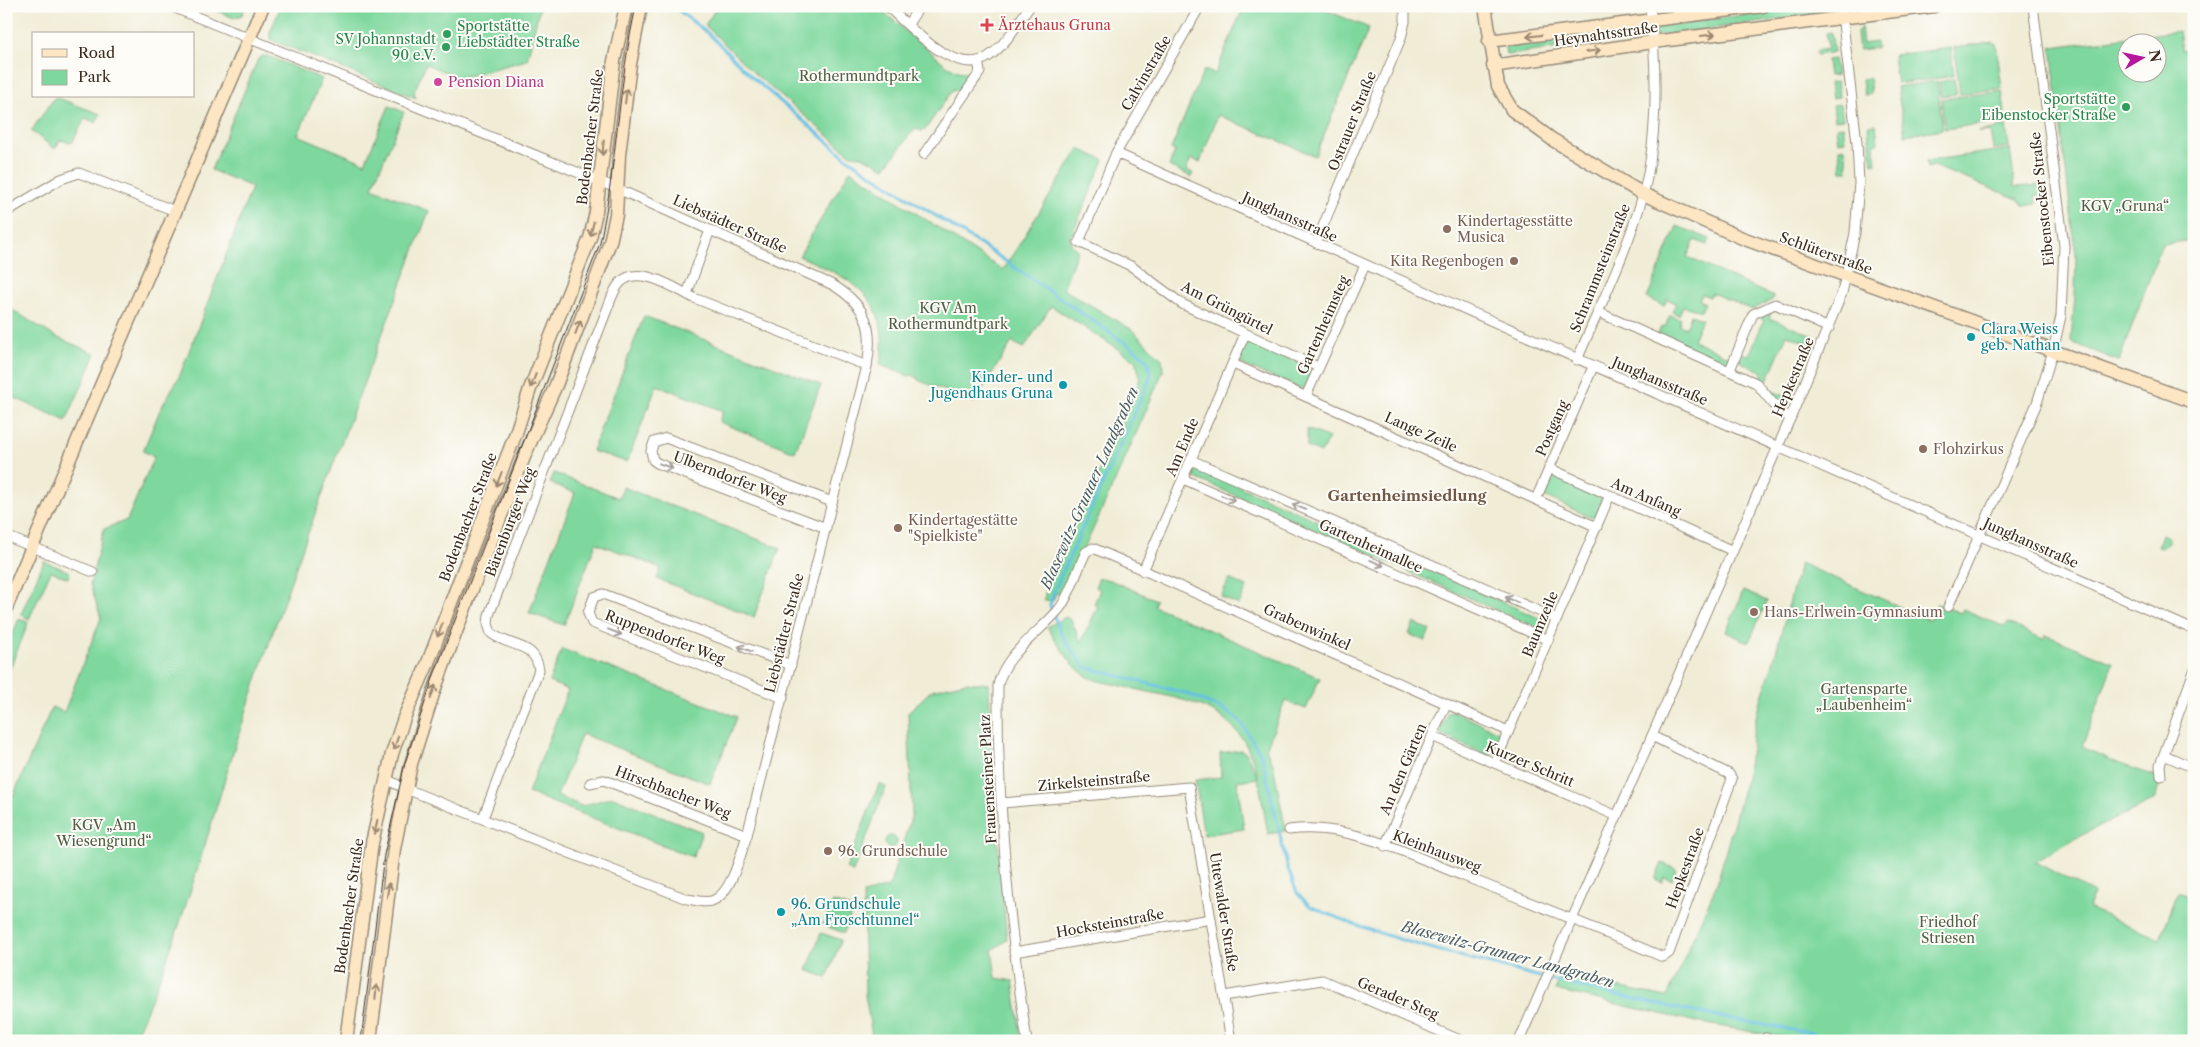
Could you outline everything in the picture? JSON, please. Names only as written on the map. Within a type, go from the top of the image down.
[{"type":"street","points":[[170,6],[249,40]]},
{"type":"street","points":[[6,608],[264,6]]},
{"type":"street","name":"Bodenbacher Straße","points":[[346,1041],[367,876],[386,779],[404,718],[433,650],[516,433],[530,389],[590,238],[600,182],[614,61],[626,6]]},
{"type":"street","points":[[370,1041],[393,857],[418,738],[434,690],[526,452],[556,385],[603,264],[616,215],[630,64],[641,6]]},
{"type":"street","points":[[887,6],[949,57],[962,62],[978,61],[986,58],[1000,46],[1030,6]]},
{"type":"street","points":[[908,24],[920,6]]},
{"type":"street","name":"Calvinstraße","points":[[1116,154],[1200,6]]},
{"type":"street","name":"Ostrauer Straße","points":[[1316,243],[1401,38],[1405,22],[1405,6]]},
{"type":"street","name":"Schlüterstraße","points":[[1485,6],[1493,66],[1498,86],[1512,110],[1553,140],[1643,194],[1729,233],[2194,402]]},
{"type":"street","name":"Schrammsteinstraße","points":[[1577,360],[1626,247],[1643,194],[1652,145],[1654,97],[1650,6]]},
{"type":"street","name":"Heynahtsstraße","points":[[1489,41],[1764,6]]},
{"type":"street","name":"Heynahtsstraße","points":[[1493,66],[1842,12],[1934,6]]},
{"type":"street","name":"Eibenstocker Straße","points":[[1948,607],[2038,404],[2053,351],[2061,309],[2064,256],[2033,6]]},
{"type":"street","name":"Hepkestraße","points":[[1519,1041],[1791,417],[1829,328],[1847,276],[1855,233],[1859,183],[1857,143],[1842,12]]},
{"type":"street","name":"Liebstädter Straße","points":[[249,40],[618,189],[846,292],[862,310],[870,339],[867,366],[747,835],[732,878],[723,893],[714,900],[704,902],[687,899],[406,789],[386,779]]},
{"type":"street","points":[[924,154],[980,72],[978,61]]},
{"type":"street","name":"Junghansstraße","points":[[1116,154],[1593,368],[1778,446],[2194,630]]},
{"type":"street","name":"Am Grüngürtel","points":[[1116,154],[1079,242],[1136,269],[1182,304],[1318,367]]},
{"type":"street","points":[[6,212],[61,179],[79,173],[176,211]]},
{"type":"street","points":[[687,294],[710,230]]},
{"type":"street","name":"Gartenheimsteg","points":[[1306,396],[1365,265]]},
{"type":"street","name":"Bärenburger Weg","points":[[483,818],[539,670],[538,662],[529,650],[491,633],[488,624],[489,615],[608,307],[620,283],[634,274],[640,274],[867,366]]},
{"type":"street","points":[[1730,370],[1753,314],[1775,304],[1829,328]]},
{"type":"street","points":[[1598,312],[1756,383],[1781,413],[1791,417]]},
{"type":"street","name":"Am Ende","points":[[1143,571],[1245,334]]},
{"type":"street","name":"Lange Zeile","points":[[1232,364],[1597,527]]},
{"type":"street","name":"Postgang","points":[[1536,499],[1593,368]]},
{"type":"street","name":"Ulberndorfer Weg","points":[[826,528],[657,463],[653,460],[650,451],[654,442],[666,438],[832,502]]},
{"type":"street","name":"Gartenheimallee","points":[[1191,460],[1557,620]]},
{"type":"street","name":"Am Anfang","points":[[1549,468],[1733,551]]},
{"type":"street","name":"Gartenheimallee","points":[[1183,479],[1548,640]]},
{"type":"street","name":"Baumzeile","points":[[1495,763],[1610,495]]},
{"type":"street","points":[[6,536],[93,572]]},
{"type":"street","name":"Grabenwinkel","points":[[1094,548],[1508,731]]},
{"type":"street","name":"Frauensteiner Platz","points":[[1027,1041],[1014,952],[1002,803],[998,699],[1000,676],[1027,641],[1061,607],[1086,552],[1094,548]]},
{"type":"street","name":"Ruppendorfer Weg","points":[[782,698],[592,623],[588,613],[594,597],[603,594],[791,665]]},
{"type":"street","points":[[2161,776],[2160,765],[2194,671]]},
{"type":"street","name":"An den Gärten","points":[[1385,846],[1446,704]]},
{"type":"street","name":"Kurzer Schritt","points":[[1432,736],[1616,816]]},
{"type":"street","name":"Hepkestraße","points":[[1572,918],[1663,957],[1669,953],[1732,779],[1730,774],[1652,736]]},
{"type":"street","points":[[2164,755],[2194,768]]},
{"type":"street","name":"Hirschbacher Weg","points":[[590,783],[604,780],[747,835]]},
{"type":"street","name":"Zirkelsteinstraße","points":[[1002,803],[1189,787]]},
{"type":"street","name":"Uttewalder Straße","points":[[1189,787],[1231,1041]]},
{"type":"street","name":"Kleinhausweg","points":[[1289,830],[1305,828],[1336,830],[1385,846],[1572,918]]},
{"type":"street","name":"Hocksteinstraße","points":[[1014,952],[1211,919]]},
{"type":"street","name":"Gerader Steg","points":[[1224,996],[1322,980],[1462,1041]]},
{"type":"green space","points":[[204,6],[246,6],[242,15],[234,18]]},
{"type":"green space","name":"Sportstätte Liebstädter Straße","points":[[281,6],[540,6],[527,60],[459,78],[426,64],[414,92],[416,98],[274,41],[270,38],[270,32]]},
{"type":"green space","name":"Rothermundtpark","points":[[718,6],[877,6],[946,65],[958,71],[975,74],[962,94],[953,89],[925,130],[921,131],[915,128],[885,168],[862,156],[851,155],[756,75],[705,25]]},
{"type":"green space","points":[[1244,6],[1316,6],[1369,28],[1315,156],[1218,115],[1200,162],[1191,159],[1186,170],[1193,173],[1191,177],[1169,166],[1175,151],[1171,149],[1204,70],[1215,74]]},
{"type":"green space","points":[[1814,6],[1886,6],[1506,55],[1505,46]]},
{"type":"green space","points":[[1861,27],[1863,44],[1876,42],[1877,48],[1859,50],[1857,32]]},
{"type":"green space","name":"KGV „Gruna“","points":[[2179,31],[2182,50],[2194,50],[2194,240],[2162,244],[2119,361],[2071,342],[2076,255],[2051,47],[2118,39],[2118,82],[2168,82],[2168,32]]},
{"type":"green space","points":[[1831,32],[1834,52],[1817,55],[1816,51],[1828,49],[1826,33]]},
{"type":"green space","points":[[1993,42],[1996,44],[2002,88],[1960,94],[1954,47]]},
{"type":"green space","points":[[1951,48],[1954,76],[1897,84],[1893,55]]},
{"type":"green space","name":"KGV „Am Wiesengrund“","points":[[268,56],[322,79],[298,135],[365,163],[389,106],[404,112],[372,188],[429,211],[291,581],[234,748],[182,918],[151,1000],[133,1041],[6,1041],[6,812],[52,707],[64,712],[101,618],[90,584],[104,529],[127,520],[154,457],[143,451],[160,410],[180,375],[252,187],[211,170],[258,59]]},
{"type":"green space","points":[[1834,59],[1837,75],[1829,76],[1827,60]]},
{"type":"green space","points":[[1869,78],[1871,94],[1864,95],[1862,79]]},
{"type":"green space","points":[[1954,79],[1957,94],[1941,96],[1939,82]]},
{"type":"green space","points":[[1937,81],[1943,129],[1905,135],[1897,87]]},
{"type":"green space","points":[[1837,82],[1839,97],[1832,98],[1830,83]]},
{"type":"green space","points":[[2002,91],[2005,113],[1996,122],[1945,129],[1941,99]]},
{"type":"green space","points":[[54,98],[100,114],[96,123],[85,118],[72,143],[60,140],[55,149],[31,131]]},
{"type":"green space","points":[[1840,104],[1843,119],[1835,120],[1833,105]]},
{"type":"green space","points":[[1876,124],[1878,143],[1874,144],[1876,163],[1872,164],[1868,125]]},
{"type":"green space","points":[[1843,126],[1845,141],[1838,142],[1836,127]]},
{"type":"green space","points":[[2006,126],[2009,147],[1993,149],[1990,131],[1979,132]]},
{"type":"green space","points":[[1845,148],[1848,171],[1841,171],[1839,149]]},
{"type":"green space","name":"KGV Am Rothermundtpark","points":[[1079,149],[1104,160],[1070,239],[1072,246],[1078,249],[1063,289],[1131,329],[1162,359],[1163,371],[1075,567],[1062,594],[1056,593],[1053,601],[1044,600],[1047,584],[1137,389],[1140,376],[1135,360],[1051,306],[1024,348],[1012,342],[974,402],[918,380],[918,378],[912,375],[909,376],[880,365],[882,342],[880,323],[874,307],[865,294],[837,274],[799,256],[850,170],[1003,270]]},
{"type":"green space","points":[[2010,149],[2015,187],[2042,185],[2044,194],[2035,196],[2037,204],[2024,206],[2018,199],[1933,166],[1927,168],[1926,161]]},
{"type":"green space","points":[[1677,226],[1710,239],[1707,245],[1695,240],[1687,257],[1774,297],[1772,300],[1752,310],[1712,293],[1710,297],[1702,294],[1699,300],[1705,303],[1701,311],[1683,306],[1679,315],[1672,312],[1676,303],[1667,299],[1664,306],[1647,298]]},
{"type":"green space","points":[[6,306],[54,336],[96,354],[66,421],[6,394]]},
{"type":"green space","points":[[1772,309],[1769,318],[1814,336],[1811,344],[1787,335],[1764,387],[1780,394],[1789,394],[1782,411],[1759,382],[1763,372],[1739,361],[1742,353],[1749,355],[1764,320],[1758,317]]},
{"type":"green space","points":[[1670,315],[1681,319],[1679,325],[1686,328],[1691,315],[1702,319],[1693,340],[1730,357],[1734,350],[1729,363],[1724,364],[1658,335],[1661,326],[1665,327]]},
{"type":"green space","points":[[644,316],[821,385],[795,452],[719,422],[723,411],[657,385],[627,462],[592,451]]},
{"type":"green space","points":[[1248,340],[1310,368],[1311,373],[1304,388],[1299,389],[1241,364],[1239,356]]},
{"type":"green space","points":[[1307,429],[1329,438],[1321,453],[1307,447]]},
{"type":"green space","points":[[1197,468],[1548,622],[1544,631],[1193,477]]},
{"type":"green space","points":[[554,473],[619,498],[623,487],[780,548],[754,617],[657,579],[661,568],[596,543],[564,625],[529,613],[575,493],[550,483]]},
{"type":"green space","points":[[1554,475],[1601,496],[1599,508],[1592,518],[1544,496],[1543,492],[1550,477]]},
{"type":"green space","points":[[2162,534],[2169,538],[2169,543],[2162,547],[2158,546]]},
{"type":"green space","points":[[44,561],[70,572],[68,578],[51,571],[29,619],[21,614]]},
{"type":"green space","points":[[1800,563],[1930,620],[1937,604],[1961,613],[1963,609],[2005,627],[2008,623],[2043,639],[2046,635],[2113,663],[2082,747],[2120,764],[2162,778],[2154,800],[2074,839],[2035,862],[2094,893],[2088,908],[2160,939],[2178,892],[2194,898],[2194,1041],[1805,1041],[1701,1023],[1555,990],[1561,976],[1667,997],[1716,886],[1746,778],[1757,712],[1773,663]]},
{"type":"green space","points":[[1099,578],[1110,580],[1156,600],[1154,606],[1320,678],[1306,709],[1285,701],[1266,749],[1273,764],[1286,831],[1268,834],[1258,778],[1237,781],[1244,829],[1204,835],[1195,780],[1221,777],[1220,753],[1241,750],[1246,753],[1258,777],[1249,752],[1238,733],[1224,719],[1208,709],[1168,696],[1093,679],[1079,670],[1064,653],[1047,627],[1066,617],[1071,620],[1081,642],[1098,606],[1094,604],[1100,590],[1095,587]]},
{"type":"green space","points":[[1229,579],[1247,587],[1239,605],[1221,597]]},
{"type":"green space","points":[[1743,591],[1767,601],[1749,642],[1726,632]]},
{"type":"green space","points":[[19,619],[28,622],[8,673],[6,649]]},
{"type":"green space","points":[[1414,623],[1430,630],[1425,641],[1409,634]]},
{"type":"green space","points":[[562,649],[737,717],[710,784],[582,734],[557,796],[582,806],[613,797],[702,832],[693,857],[528,793],[568,690],[549,682]]},
{"type":"green space","points":[[966,682],[989,684],[994,804],[1007,940],[992,950],[996,978],[1013,981],[1022,1041],[873,1041],[865,995],[863,894],[889,887],[912,814],[908,712],[932,690]]},
{"type":"green space","points":[[1452,711],[1499,732],[1501,735],[1494,753],[1489,756],[1441,735],[1440,731],[1448,712]]},
{"type":"green space","points":[[879,784],[886,787],[853,872],[846,869]]},
{"type":"green space","points":[[893,836],[896,837],[896,847],[889,848],[886,847],[885,840],[886,837]]},
{"type":"green space","points":[[1662,863],[1676,869],[1672,880],[1664,877],[1662,882],[1655,879]]},
{"type":"green space","points":[[833,902],[853,909],[844,933],[823,925]]},
{"type":"green space","points":[[821,933],[841,940],[827,978],[807,970]]},
{"type":"waterway","name":"Blasewitz‐Grunaer Landgraben","points":[[673,6],[710,35],[753,78],[848,159],[998,256],[1143,355],[1148,362],[1151,376],[1054,591],[1050,605],[1066,642],[1085,667],[1185,693],[1223,709],[1240,721],[1262,756],[1287,866],[1297,893],[1310,906],[1353,924],[1397,939],[1527,974],[1690,1011],[1813,1033],[1827,1041]]},
{"type":"tram line","points":[[361,1041],[384,855],[405,763],[434,675],[600,243],[606,214],[625,65],[636,6]]},
{"type":"place","name":"Ärztehaus Gruna","points":[[987,25]]},
{"type":"place","name":"Sportstätte Liebstädter Straße","points":[[447,34]]},
{"type":"place","name":"SV Johannstadt 90 e.V.","points":[[446,47]]},
{"type":"place","name":"Pension Diana","points":[[438,82]]},
{"type":"place","name":"Sportstätte Eibenstocker Straße","points":[[2126,107]]},
{"type":"place","name":"Kindertagesstätte Musica","points":[[1447,229]]},
{"type":"place","name":"Kita Regenbogen","points":[[1514,261]]},
{"type":"place","name":"Clara Weiss geb. Nathan","points":[[1971,337]]},
{"type":"place","name":"Kinder- und Jugendhaus Gruna","points":[[1063,385]]},
{"type":"place","name":"Flohzirkus","points":[[1923,449]]},
{"type":"place","name":"Kindertagestätte \"Spielkiste\"","points":[[898,528]]},
{"type":"place","name":"Hans-Erlwein-Gymnasium","points":[[1754,612]]},
{"type":"place","name":"96. Grundschule","points":[[828,851]]},
{"type":"place","name":"96. Grundschule „Am Froschtunnel“","points":[[781,912]]},
{"type":"district","name":"Gartenheimsiedlung","points":[[1407,495]]},
{"type":"park label","name":"Gartensparte „Laubenheim“","points":[[1864,698]]},
{"type":"park label","name":"Friedhof Striesen","points":[[1948,930]]}]
